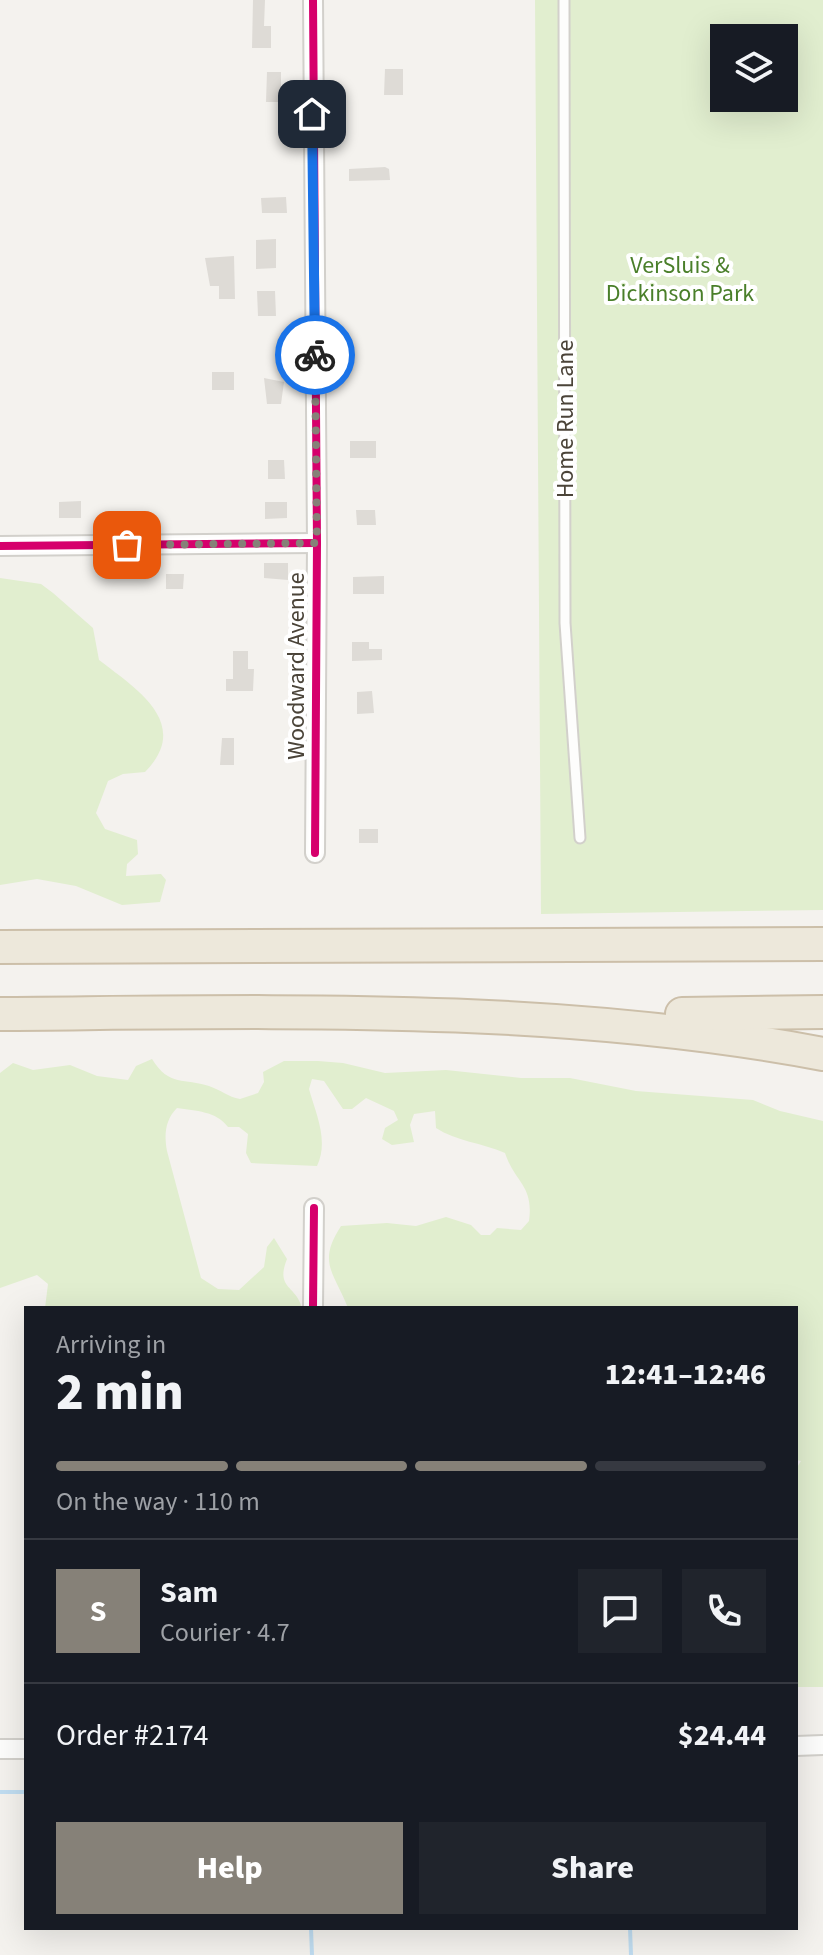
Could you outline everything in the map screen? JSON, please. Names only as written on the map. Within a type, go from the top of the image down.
[{"type":"highway","points":[[0,947],[823,944]]},
{"type":"highway","points":[[0,1014],[314,1012],[475,1016],[823,1012]]},
{"type":"highway","points":[[475,1016],[695,1032],[823,1054]]},
{"type":"street","name":"Woodward Avenue","points":[[313,0],[317,543],[315,853]]},
{"type":"street","points":[[0,546],[317,543]]},
{"type":"street","points":[[313,1306],[314,1208]]},
{"type":"street","points":[[798,1746],[823,1745]]},
{"type":"street","points":[[0,1749],[24,1749]]},
{"type":"lane","name":"Home Run Lane","points":[[564,0],[565,623],[580,838]]},
{"type":"green space","name":"VerSluis & Dickinson Park","points":[[535,0],[823,0],[823,910],[541,914]]},
{"type":"green space","points":[[0,578],[41,584],[93,628],[99,660],[142,695],[161,722],[163,738],[158,754],[145,772],[123,774],[108,781],[96,813],[105,829],[137,840],[138,854],[127,864],[126,876],[161,874],[166,880],[160,902],[122,905],[76,886],[37,879],[0,885]]},
{"type":"green space","points":[[152,1059],[171,1078],[209,1086],[240,1099],[258,1093],[264,1082],[263,1072],[284,1061],[318,1061],[343,1063],[385,1073],[446,1070],[521,1078],[570,1078],[636,1091],[753,1100],[780,1111],[823,1121],[823,1687],[798,1687],[798,1466],[801,1461],[798,1460],[798,1306],[347,1306],[329,1259],[330,1249],[341,1226],[387,1223],[416,1226],[446,1217],[471,1225],[481,1235],[490,1235],[497,1228],[521,1230],[529,1221],[529,1199],[505,1153],[436,1128],[435,1111],[414,1114],[410,1125],[414,1142],[392,1145],[382,1139],[385,1128],[398,1120],[394,1111],[366,1098],[352,1109],[343,1109],[324,1081],[312,1079],[309,1089],[322,1137],[317,1166],[251,1163],[246,1153],[248,1134],[239,1127],[228,1127],[218,1118],[198,1111],[177,1108],[166,1128],[167,1151],[201,1278],[218,1289],[239,1290],[264,1267],[267,1247],[274,1238],[287,1259],[283,1276],[285,1282],[301,1306],[45,1306],[48,1284],[37,1275],[0,1288],[0,1073],[13,1063],[33,1070],[70,1065],[97,1076],[128,1080],[136,1066]]},
{"type":"building","points":[[253,0],[265,0],[264,26],[271,26],[271,48],[252,48]]},
{"type":"building","points":[[385,69],[403,69],[403,95],[384,95]]},
{"type":"building","points":[[267,72],[281,72],[281,102],[266,102]]},
{"type":"building","points":[[349,169],[389,169],[390,180],[349,181]]},
{"type":"building","points":[[286,197],[287,213],[262,213],[261,198]]},
{"type":"building","points":[[276,239],[276,268],[256,269],[256,240]]},
{"type":"building","points":[[234,256],[235,299],[219,299],[219,286],[210,286],[205,258]]},
{"type":"building","points":[[257,291],[275,291],[276,316],[258,316]]},
{"type":"building","points":[[212,372],[234,372],[234,390],[212,390]]},
{"type":"building","points":[[264,378],[284,382],[281,404],[267,404]]},
{"type":"building","points":[[350,441],[376,441],[376,458],[350,458]]},
{"type":"building","points":[[268,460],[284,460],[285,479],[268,479]]},
{"type":"building","points":[[81,501],[81,518],[59,518],[59,502]]},
{"type":"building","points":[[265,502],[287,502],[287,518],[265,519]]},
{"type":"building","points":[[356,510],[375,510],[376,525],[357,525]]},
{"type":"building","points":[[264,563],[288,563],[288,580],[264,578]]},
{"type":"building","points":[[166,574],[184,574],[183,589],[166,589]]},
{"type":"building","points":[[384,576],[384,594],[353,594],[353,577]]},
{"type":"building","points":[[352,642],[369,642],[369,649],[382,649],[382,660],[352,661]]},
{"type":"building","points":[[233,651],[248,651],[248,669],[254,669],[253,691],[226,691],[226,679],[233,679]]},
{"type":"building","points":[[372,691],[374,713],[357,714],[357,692]]},
{"type":"building","points":[[222,738],[234,738],[234,765],[220,765]]},
{"type":"building","points":[[359,829],[378,829],[378,843],[359,843]]},
{"type":"waterway","points":[[0,1792],[24,1792]]},
{"type":"waterway","points":[[311,1930],[312,1955]]},
{"type":"waterway","points":[[630,1930],[631,1955]]},
{"type":"cycle path","points":[[313,0],[317,543],[315,853]]},
{"type":"cycle path","points":[[0,546],[317,543]]},
{"type":"cycle path","points":[[313,1306],[314,1208]]},
{"type":"way so far","points":[[127,545],[317,543],[315,355]]},
{"type":"route","points":[[312,114],[315,355]]}]
